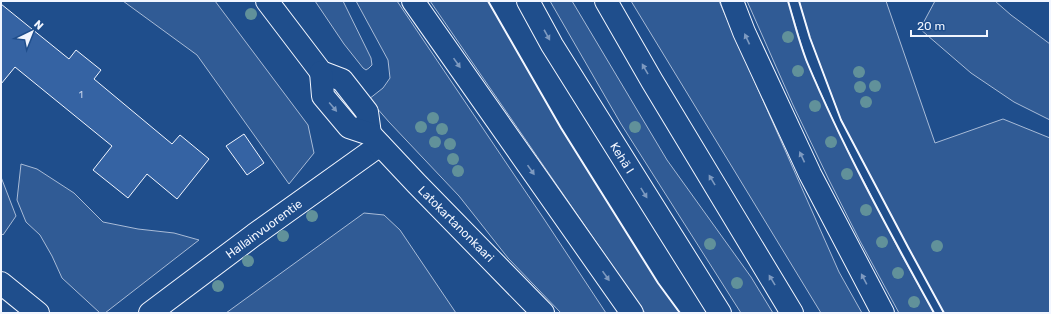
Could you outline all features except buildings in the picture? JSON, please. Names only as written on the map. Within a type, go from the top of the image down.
[{"type":"main road","name":"Latokartanonkaari","points":[[267,1],[321,72],[323,96],[349,127],[375,140],[543,313]]},
{"type":"main road","points":[[413,1],[632,313]]},
{"type":"main road","name":"Kehä I","points":[[528,1],[552,45],[720,313]]},
{"type":"main road","points":[[606,1],[656,88],[792,313]]},
{"type":"main road","points":[[732,1],[744,32],[810,174],[883,313]]},
{"type":"main road","name":"Hallainvuorentie","points":[[150,313],[259,232],[375,140]]},
{"type":"main road","points":[[1,283],[38,313]]},
{"type":"shaded area","points":[[123,1],[215,1],[308,125],[314,153],[289,184],[197,55]]},
{"type":"shaded area","points":[[315,1],[343,1],[371,58],[372,65],[369,68],[366,70],[363,68],[344,44]]},
{"type":"shaded area","points":[[356,1],[397,1],[606,313],[561,313],[508,258],[459,196],[369,99],[383,88],[390,78],[388,60]]},
{"type":"shaded area","points":[[430,1],[488,1],[561,128],[658,283],[680,313],[645,313]]},
{"type":"shaded area","points":[[550,1],[572,1],[667,160],[751,277],[773,313],[741,313],[621,124]]},
{"type":"shaded area","points":[[631,1],[719,1],[839,272],[862,313],[821,313]]},
{"type":"shaded area","points":[[747,1],[788,1],[806,60],[838,131],[901,254],[934,313],[899,313],[829,180],[793,105]]},
{"type":"shaded area","points":[[799,1],[886,1],[935,143],[1003,119],[1050,138],[1050,313],[944,313],[841,120],[810,38]]},
{"type":"shaded area","points":[[935,1],[995,1],[1050,44],[1050,120],[1014,102],[971,73],[920,29]]},
{"type":"shaded area","points":[[21,164],[37,169],[74,193],[103,222],[138,229],[174,233],[199,240],[105,313],[100,313],[62,278],[40,235],[26,222],[17,200]]},
{"type":"shaded area","points":[[1,177],[16,216],[3,235],[1,233]]},
{"type":"shaded area","points":[[364,213],[384,215],[400,230],[456,313],[226,313]]},
{"type":"wall","points":[[488,1],[561,128],[658,283],[680,313]]},
{"type":"wall","points":[[788,1],[807,62],[821,94],[851,158],[934,313]]},
{"type":"wall","points":[[799,1],[810,38],[841,120],[944,313]]}]
